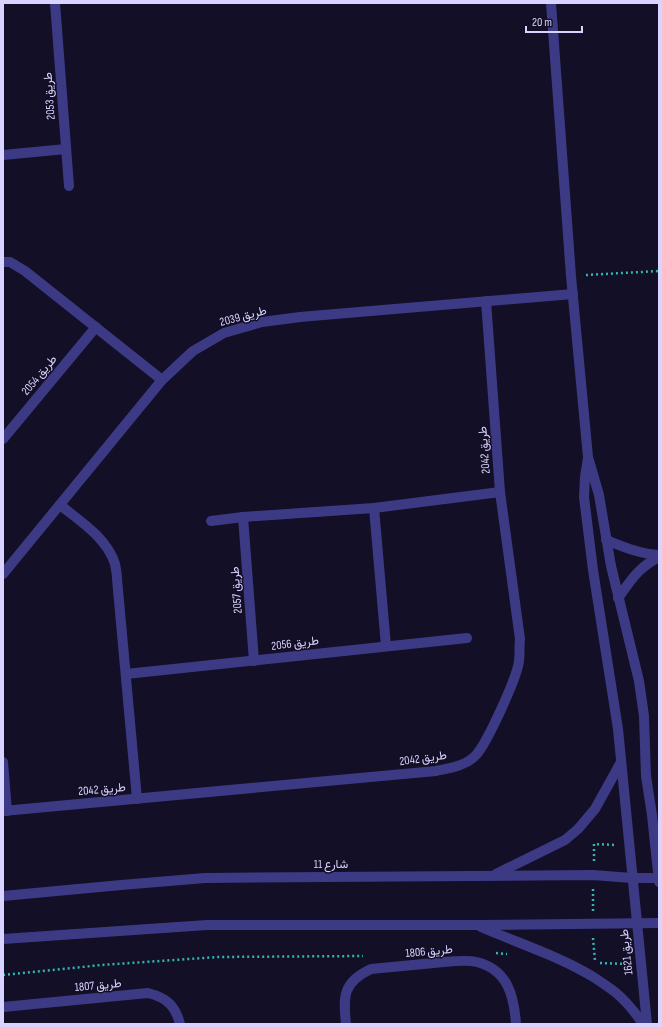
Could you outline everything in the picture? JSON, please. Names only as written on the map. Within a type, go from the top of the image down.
[{"type":"street","name":"طريق 2053","points":[[55,3],[69,186]]},
{"type":"street","points":[[551,3],[571,276],[588,457],[599,495],[606,540],[618,598],[639,681],[644,716],[646,776],[659,882]]},
{"type":"street","points":[[3,155],[66,149]]},
{"type":"street","points":[[3,262],[10,262],[25,271],[162,380]]},
{"type":"street","name":"طريق 2039","points":[[3,574],[162,380],[193,351],[224,333],[262,322],[573,294]]},
{"type":"street","name":"طريق 2042","points":[[5,811],[436,771],[459,766],[475,756],[485,743],[513,680],[519,662],[520,639],[500,492],[486,301]]},
{"type":"street","name":"طريق 2054","points":[[3,439],[96,327]]},
{"type":"street","name":"طريق 1621","points":[[588,457],[584,477],[584,504],[592,570],[618,729],[620,762],[647,1024]]},
{"type":"street","points":[[211,520],[374,508],[500,492]]},
{"type":"street","points":[[60,505],[99,537],[115,564],[137,799]]},
{"type":"street","points":[[374,508],[386,646]]},
{"type":"street","name":"طريق 2057","points":[[243,517],[254,661]]},
{"type":"street","points":[[606,540],[636,552],[659,556]]},
{"type":"street","points":[[618,598],[640,568],[659,556]]},
{"type":"street","name":"طريق 2056","points":[[126,674],[467,638]]},
{"type":"street","points":[[3,762],[5,811]]},
{"type":"street","points":[[492,876],[565,840],[578,829],[595,809],[620,762]]},
{"type":"street","points":[[649,795],[659,804]]},
{"type":"street","name":"شارع 11","points":[[3,896],[205,878],[593,875],[632,878],[659,878]]},
{"type":"street","points":[[3,939],[207,925],[659,923]]},
{"type":"street","points":[[478,925],[552,955],[590,975],[615,991],[633,1009],[643,1024]]},
{"type":"street","name":"طريق 1806","points":[[346,1024],[344,1008],[345,995],[350,983],[359,974],[370,968],[461,961],[477,962],[492,968],[503,979],[512,993],[516,1024]]},
{"type":"street","name":"طريق 1807","points":[[3,1006],[148,993],[160,996],[170,1004],[177,1014],[180,1024]]},
{"type":"path","points":[[571,276],[659,271]]},
{"type":"path","points":[[490,952],[509,955]]},
{"type":"path","points":[[3,975],[101,965],[218,957],[367,956]]}]
